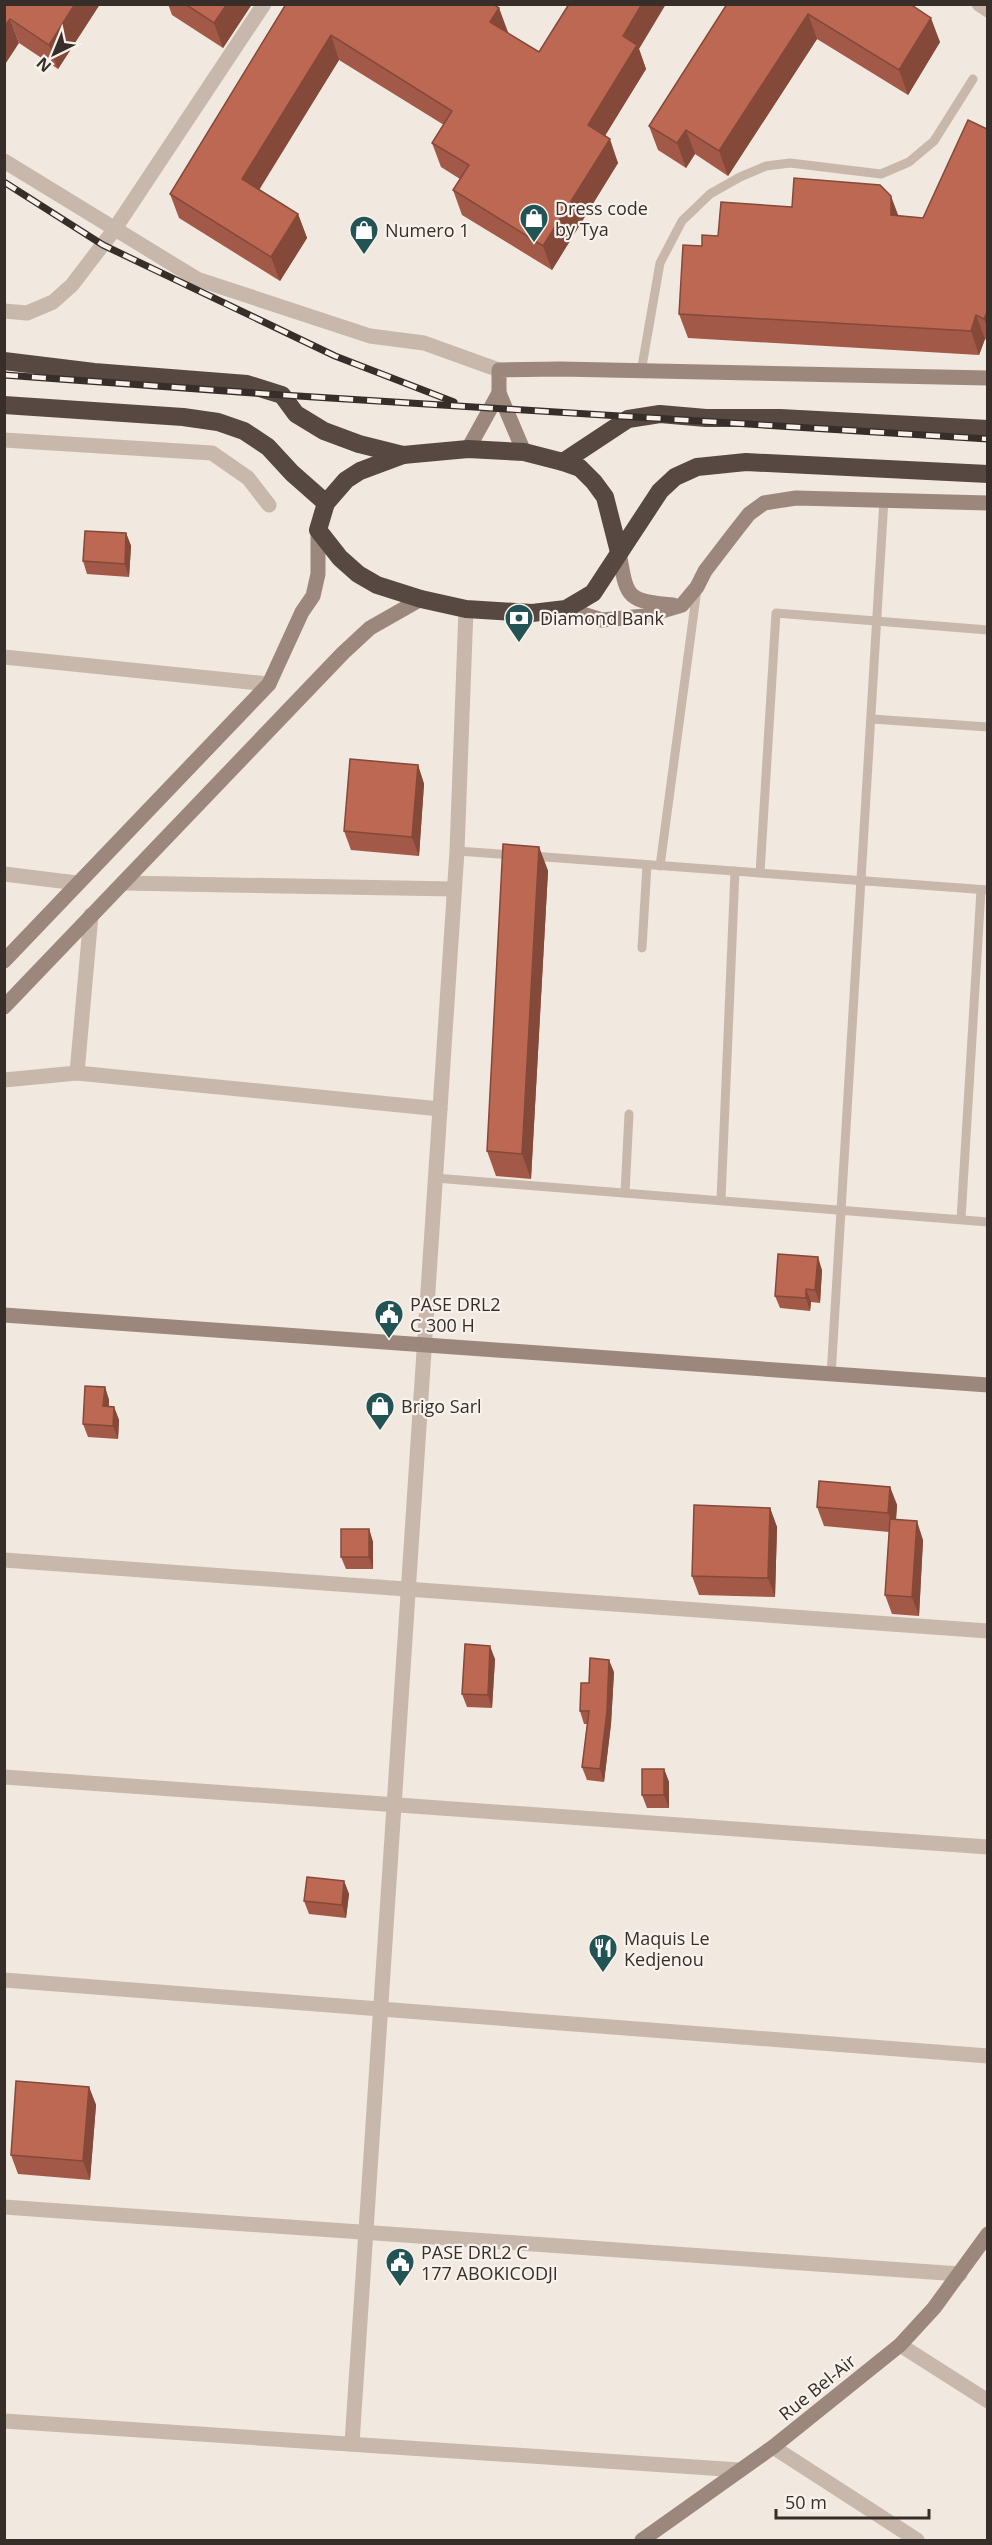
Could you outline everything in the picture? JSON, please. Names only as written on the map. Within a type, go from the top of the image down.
[{"type":"highway","points":[[4,361],[94,372],[247,384],[282,395],[297,414],[324,431],[359,444],[403,455]]},
{"type":"highway","points":[[4,405],[183,417],[218,422],[244,431],[268,447],[292,473],[326,503]]},
{"type":"highway","points":[[563,462],[627,419],[660,414],[706,418],[780,418],[987,429]]},
{"type":"highway","points":[[619,552],[605,497],[594,482],[580,468],[524,452],[468,449],[403,455],[360,471],[346,480],[326,503],[318,530],[340,558],[358,574],[377,585],[421,599],[466,609],[532,613],[566,609],[593,593],[660,491],[675,477],[697,466],[746,462],[987,474]]},
{"type":"main road","points":[[524,452],[499,393],[499,370],[561,369],[987,378]]},
{"type":"main road","points":[[468,449],[499,393]]},
{"type":"main road","points":[[566,609],[602,620],[645,616],[682,606],[698,586],[705,570],[749,514],[764,503],[796,498],[987,503]]},
{"type":"main road","points":[[4,961],[269,684],[302,612],[313,596],[318,574],[318,530]]},
{"type":"main road","points":[[619,552],[625,586],[637,600],[643,603],[682,606]]},
{"type":"main road","points":[[4,1007],[343,653],[370,628],[421,599]]},
{"type":"main road","points":[[4,1315],[987,1386]]},
{"type":"main road","name":"Rue Bel-Air","points":[[642,2541],[773,2447],[900,2345],[934,2308],[987,2234]]},
{"type":"street","points":[[4,311],[27,313],[52,302],[72,285],[114,230],[264,4]]},
{"type":"street","points":[[979,4],[987,10]]},
{"type":"street","points":[[4,161],[197,279],[370,336],[424,343],[499,370]]},
{"type":"street","points":[[4,440],[212,453],[248,478],[269,505]]},
{"type":"street","points":[[352,2444],[457,851],[466,609]]},
{"type":"street","points":[[4,657],[269,684]]},
{"type":"street","points":[[4,874],[77,883]]},
{"type":"street","points":[[123,884],[454,889]]},
{"type":"street","points":[[76,1074],[91,915]]},
{"type":"street","points":[[4,1080],[76,1074],[440,1109]]},
{"type":"street","points":[[4,1560],[987,1631]]},
{"type":"street","points":[[4,1777],[987,1847]]},
{"type":"street","points":[[4,1980],[987,2056]]},
{"type":"street","points":[[4,2207],[960,2274]]},
{"type":"street","points":[[900,2345],[987,2401]]},
{"type":"street","points":[[4,2421],[740,2470]]},
{"type":"street","points":[[773,2447],[917,2541]]},
{"type":"lane","points":[[641,372],[660,263],[682,221],[710,194],[766,166],[790,163],[881,174],[891,170],[909,162],[934,141],[973,80]]},
{"type":"lane","points":[[831,1376],[884,500]]},
{"type":"lane","points":[[660,866],[698,586]]},
{"type":"lane","points":[[760,873],[776,614],[987,630]]},
{"type":"lane","points":[[872,719],[987,727]]},
{"type":"lane","points":[[457,851],[984,890],[961,1220]]},
{"type":"lane","points":[[642,948],[647,865]]},
{"type":"lane","points":[[721,1200],[735,871]]},
{"type":"lane","points":[[625,1193],[629,1114]]},
{"type":"lane","points":[[435,1178],[987,1221]]},
{"type":"building","points":[[4,4],[75,4],[49,45],[10,19],[4,27]]},
{"type":"building","points":[[185,4],[227,4],[214,23]]},
{"type":"building","points":[[286,4],[493,4],[499,8],[490,22],[539,52],[569,4],[642,4],[623,36],[637,45],[588,125],[610,139],[543,246],[453,190],[469,165],[432,143],[452,111],[331,35],[242,179],[298,214],[271,257],[170,194]]},
{"type":"building","points":[[727,4],[910,4],[931,18],[899,70],[808,14],[719,151],[686,130],[677,143],[649,126]]},
{"type":"building","points":[[968,120],[987,129],[987,312],[984,319],[976,315],[971,331],[679,314],[683,245],[702,246],[702,235],[718,236],[721,202],[792,207],[794,178],[880,185],[891,196],[891,215],[923,218]]},
{"type":"building","points":[[85,531],[126,533],[125,564],[83,561]]},
{"type":"building","points":[[350,759],[418,765],[412,837],[344,831]]},
{"type":"building","points":[[503,844],[539,847],[522,1154],[487,1151]]},
{"type":"building","points":[[778,1254],[818,1257],[815,1290],[806,1289],[806,1298],[775,1296]]},
{"type":"building","points":[[85,1386],[105,1387],[103,1406],[114,1407],[113,1426],[83,1424]]},
{"type":"building","points":[[819,1481],[890,1487],[888,1513],[817,1507]]},
{"type":"building","points":[[694,1505],[770,1508],[768,1578],[692,1576]]},
{"type":"building","points":[[890,1519],[917,1521],[912,1597],[885,1595]]},
{"type":"building","points":[[341,1529],[369,1529],[369,1557],[341,1557]]},
{"type":"building","points":[[465,1644],[490,1646],[488,1695],[462,1694]]},
{"type":"building","points":[[590,1658],[609,1660],[607,1711],[600,1769],[582,1767],[589,1711],[580,1711],[581,1683],[589,1683]]},
{"type":"building","points":[[642,1769],[664,1769],[664,1795],[642,1795]]},
{"type":"building","points":[[307,1877],[344,1881],[342,1905],[304,1901]]},
{"type":"building","points":[[16,2081],[89,2087],[83,2161],[11,2155]]},
{"type":"railway","points":[[4,182],[103,245],[335,356],[454,402]]},
{"type":"railway","points":[[4,375],[282,395],[988,439]]},
{"type":"place","name":"Dress code by Tya","points":[[534,244]]},
{"type":"place","name":"Numero 1","points":[[364,256]]},
{"type":"place","name":"Diamond Bank","points":[[519,644]]},
{"type":"place","name":"PASE DRL2 C 300 H","points":[[389,1340]]},
{"type":"place","name":"Brigo Sarl","points":[[380,1432]]},
{"type":"place","name":"Maquis Le Kedjenou","points":[[603,1974]]},
{"type":"place","name":"PASE DRL2 C 177 ABOKICODJI","points":[[400,2288]]}]
